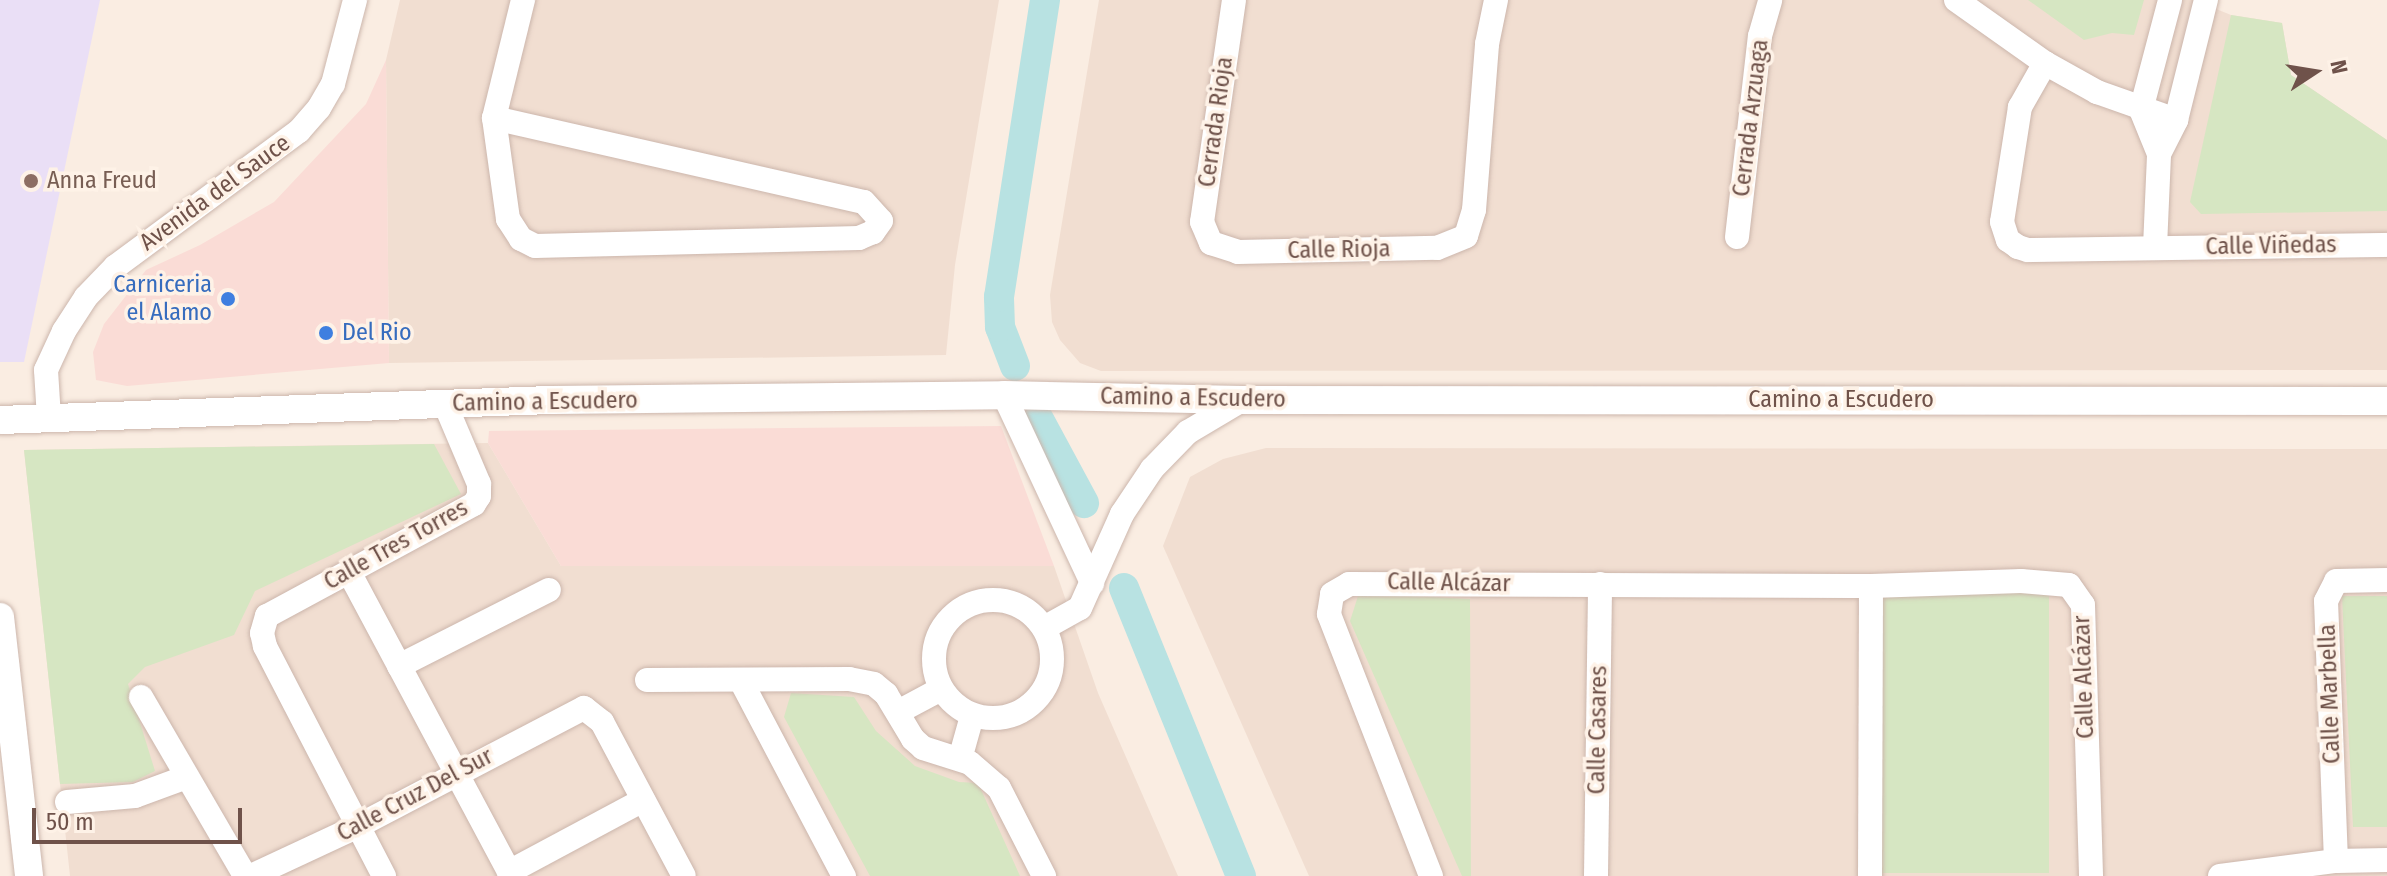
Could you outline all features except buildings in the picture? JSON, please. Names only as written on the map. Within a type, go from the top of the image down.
[{"type":"street","name":"Avenida del Sauce","points":[[49,418],[46,370],[64,331],[86,297],[115,267],[309,120],[333,84],[355,0]]},
{"type":"street","points":[[494,118],[864,202],[881,221],[873,232],[859,238],[535,246],[521,239],[508,219],[494,118],[523,0]]},
{"type":"street","name":"Cerrada Rioja","points":[[1211,243],[1202,222],[1234,0]]},
{"type":"street","name":"Calle Rioja","points":[[1211,243],[1238,252],[1421,249],[1437,248],[1466,236],[1474,210],[1487,44],[1496,0]]},
{"type":"street","name":"Cerrada Arzuaga","points":[[1737,237],[1760,36],[1770,0]]},
{"type":"street","points":[[1956,0],[2045,63],[2097,92],[2176,120]]},
{"type":"street","points":[[2159,154],[2141,110],[2170,0]]},
{"type":"street","points":[[2155,247],[2159,154],[2176,120],[2206,0]]},
{"type":"street","name":"Calle Viñedas","points":[[2045,63],[2020,107],[2002,222],[2008,240],[2028,250],[2387,245]]},
{"type":"street","name":"Camino a Escudero","points":[[0,420],[445,404],[1004,395],[1242,400],[2387,401]]},
{"type":"street","points":[[1004,395],[1092,583]]},
{"type":"street","points":[[1044,628],[1080,608],[1122,514],[1152,469],[1188,432],[1242,400]]},
{"type":"street","name":"Calle Tres Torres","points":[[358,826],[265,646],[262,633],[267,616],[474,504],[479,496],[475,473],[445,404]]},
{"type":"street","points":[[349,572],[510,874],[643,800],[684,876]]},
{"type":"street","name":"Calle Marbella","points":[[2336,861],[2326,601],[2336,581],[2387,580]]},
{"type":"street","name":"Calle Alcázar","points":[[1431,876],[1329,614],[1332,594],[1349,584],[1871,586],[2034,581],[2069,585],[2083,605],[2091,876]]},
{"type":"street","name":"Calle Casares","points":[[1596,876],[1600,584]]},
{"type":"street","points":[[1870,876],[1871,586]]},
{"type":"street","points":[[399,666],[549,590]]},
{"type":"street","points":[[992,599],[1013,602],[1031,613],[1044,628],[1052,648],[1052,669],[1038,696],[1013,715],[993,718],[972,716],[955,705],[941,689],[934,670],[934,649],[941,629],[963,608],[992,599]]},
{"type":"street","points":[[0,617],[29,876]]},
{"type":"street","points":[[647,680],[863,680],[874,684],[886,694],[913,739],[923,748],[960,759],[984,774],[1003,794],[1044,876]]},
{"type":"street","points":[[741,681],[844,876]]},
{"type":"street","points":[[898,712],[941,689]]},
{"type":"street","points":[[141,697],[245,876]]},
{"type":"street","name":"Calle Cruz Del Sur","points":[[251,876],[358,826],[576,709],[594,712],[602,722],[643,800]]},
{"type":"street","points":[[960,759],[972,716]]},
{"type":"street","points":[[67,802],[135,796],[187,777]]},
{"type":"street","points":[[358,826],[384,876]]},
{"type":"street","points":[[2220,876],[2336,861],[2387,860]]},
{"type":"shaded area","name":"Anna Freud","points":[[0,0],[100,0],[24,362],[0,362]]},
{"type":"shaded area","points":[[400,0],[999,0],[955,265],[946,355],[389,363],[386,60]]},
{"type":"shaded area","points":[[1099,0],[2194,0],[2231,15],[2282,23],[2291,75],[2387,140],[2387,370],[1101,371],[1080,363],[1060,340],[1052,322],[1050,295]]},
{"type":"shaded area","points":[[386,60],[389,363],[127,386],[96,380],[93,352],[104,324],[146,270],[200,245],[274,202],[366,104]]},
{"type":"shaded area","points":[[1001,426],[1054,566],[561,566],[488,443],[489,431]]},
{"type":"shaded area","points":[[488,443],[561,566],[906,560],[1054,566],[1098,693],[1178,876],[70,876],[24,450]]},
{"type":"shaded area","points":[[1266,448],[2387,449],[2387,876],[1309,876],[1163,546],[1190,477],[1223,459]]},
{"type":"green space","points":[[2028,0],[2144,0],[2134,35],[2112,33],[2084,40]]},
{"type":"green space","points":[[2231,15],[2282,23],[2291,75],[2387,140],[2387,211],[2201,214],[2190,202]]},
{"type":"green space","points":[[434,444],[461,494],[255,591],[234,635],[145,667],[128,684],[155,771],[133,782],[60,784],[24,450]]},
{"type":"green space","points":[[1359,593],[1470,599],[1471,876],[1462,876],[1350,621]]},
{"type":"green space","points":[[1877,593],[2049,593],[2049,873],[1877,873]]},
{"type":"green space","points":[[2342,596],[2387,596],[2387,827],[2353,827]]},
{"type":"green space","points":[[791,693],[854,697],[876,731],[915,766],[959,782],[978,783],[1020,876],[870,876],[784,717]]},
{"type":"waterway","points":[[1015,366],[1000,327],[999,297],[1045,0]]},
{"type":"waterway","points":[[1037,416],[1084,503]]},
{"type":"waterway","points":[[1124,588],[1241,876]]},
{"type":"place","name":"Anna Freud","points":[[31,181]]},
{"type":"place","name":"Carniceria el Alamo","points":[[228,299]]},
{"type":"place","name":"Del Rio","points":[[326,333]]}]
